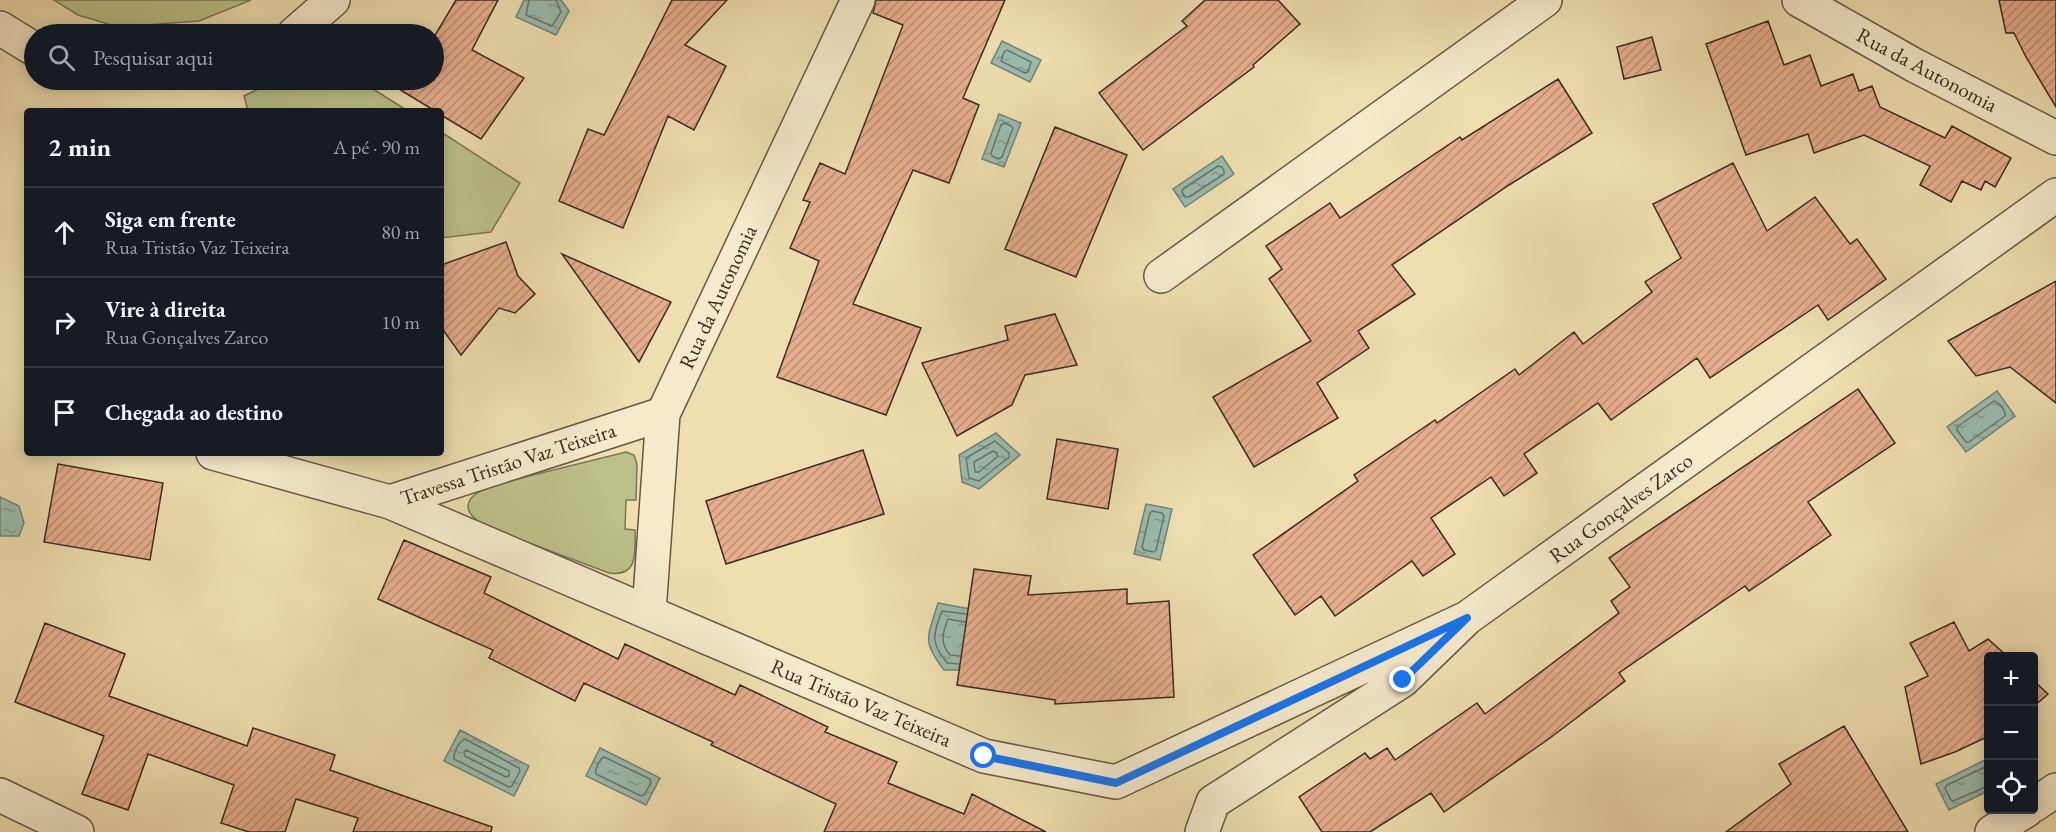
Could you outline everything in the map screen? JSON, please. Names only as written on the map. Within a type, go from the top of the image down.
[{"type":"street","points":[[305,24],[333,0]]},
{"type":"street","name":"Rua da Autonomia","points":[[649,612],[663,414],[858,0]]},
{"type":"street","points":[[1161,276],[1545,0]]},
{"type":"street","name":"Rua da Autonomia","points":[[1799,0],[1914,65],[2056,138]]},
{"type":"street","points":[[0,28],[24,43]]},
{"type":"street","name":"Rua Gonçalves Zarco","points":[[1202,832],[1213,802],[1403,680],[1467,618],[2056,195]]},
{"type":"street","name":"Travessa Tristão Vaz Teixeira","points":[[224,456],[390,501],[663,414]]},
{"type":"street","name":"Rua Tristão Vaz Teixeira","points":[[390,501],[984,756],[1116,783],[1467,618]]},
{"type":"street","points":[[2038,802],[2056,790]]},
{"type":"street","points":[[0,795],[77,832]]},
{"type":"street","points":[[1992,832],[2020,814]]},
{"type":"green space","points":[[54,0],[251,0],[199,21],[108,24],[78,15]]},
{"type":"green space","points":[[256,90],[375,90],[403,108],[247,108],[244,96]]},
{"type":"green space","points":[[444,134],[520,183],[491,232],[444,238]]},
{"type":"green space","points":[[626,452],[634,455],[637,464],[636,500],[626,500],[625,529],[635,530],[635,554],[626,571],[609,573],[489,528],[479,522],[469,511],[470,500],[493,485]]},
{"type":"water","points":[[524,0],[561,0],[569,11],[556,35],[516,17]]},
{"type":"water","points":[[1002,41],[1041,60],[1030,82],[991,63]]},
{"type":"water","points":[[999,114],[1021,123],[1004,167],[982,159]]},
{"type":"water","points":[[1222,156],[1234,174],[1185,207],[1173,189]]},
{"type":"water","points":[[1997,391],[2015,416],[1966,452],[1947,427]]},
{"type":"water","points":[[996,433],[1020,455],[979,489],[962,482],[959,455]]},
{"type":"water","points":[[0,497],[19,506],[24,523],[19,536],[0,536]]},
{"type":"water","points":[[1146,504],[1172,509],[1160,560],[1134,554]]},
{"type":"water","points":[[938,603],[992,613],[961,670],[944,670],[929,645],[929,631]]},
{"type":"water","points":[[460,730],[529,766],[514,796],[444,761]]},
{"type":"water","points":[[600,748],[660,778],[646,805],[586,776]]},
{"type":"water","points":[[1984,760],[1984,793],[1949,810],[1936,784]]},
{"type":"building","points":[[456,0],[498,0],[472,50],[524,78],[481,139],[444,117],[444,108],[430,108],[400,90],[444,90],[444,24],[442,24]]},
{"type":"building","points":[[672,0],[727,0],[685,45],[726,66],[694,130],[668,116],[623,228],[559,201],[588,129],[604,135]]},
{"type":"building","points":[[876,0],[1005,0],[963,98],[979,105],[949,183],[913,170],[853,304],[921,328],[886,415],[777,377],[819,261],[790,248],[810,202],[803,200],[820,163],[845,174],[903,25],[873,13]]},
{"type":"building","points":[[1205,0],[1278,0],[1300,24],[1253,65],[1254,67],[1143,150],[1099,93],[1187,26],[1182,21]]},
{"type":"building","points":[[1999,0],[2056,0],[2056,107],[2014,33],[2006,33]]},
{"type":"building","points":[[1768,21],[1784,65],[1810,55],[1821,86],[1853,74],[1859,91],[1872,86],[1880,107],[1945,138],[1952,126],[2011,158],[1995,187],[1985,181],[1981,190],[1962,181],[1951,202],[1920,185],[1930,166],[1864,135],[1814,153],[1808,134],[1746,155],[1706,44]]},
{"type":"building","points":[[1652,37],[1661,70],[1624,79],[1617,47]]},
{"type":"building","points":[[1558,79],[1592,133],[1509,185],[1392,265],[1415,294],[1358,331],[1369,348],[1317,383],[1338,418],[1254,467],[1213,397],[1311,341],[1269,279],[1282,269],[1266,246],[1330,203],[1340,218],[1460,137],[1462,140]]},
{"type":"building","points":[[1055,127],[1127,155],[1076,277],[1005,249]]},
{"type":"building","points":[[1733,163],[1767,231],[1815,197],[1850,244],[1857,239],[1886,279],[1828,320],[1818,305],[1710,378],[1697,358],[1611,420],[1598,403],[1524,454],[1537,473],[1504,496],[1491,477],[1431,518],[1455,554],[1423,576],[1412,561],[1335,616],[1321,596],[1295,615],[1253,555],[1358,481],[1354,475],[1435,420],[1437,423],[1515,369],[1519,375],[1574,332],[1583,344],[1652,292],[1645,282],[1681,258],[1653,204]]},
{"type":"building","points":[[506,242],[518,276],[535,294],[515,313],[499,308],[461,355],[444,331],[444,264]]},
{"type":"building","points":[[562,254],[671,302],[639,362]]},
{"type":"building","points":[[2056,281],[2056,403],[2010,367],[1976,376],[1948,341]]},
{"type":"building","points":[[1055,314],[1077,365],[1025,375],[1012,405],[957,436],[922,363],[1008,340],[1005,326]]},
{"type":"building","points":[[1858,389],[1895,443],[1808,502],[1831,535],[1749,591],[1745,586],[1619,673],[1625,681],[1550,738],[1444,812],[1431,793],[1370,832],[1322,832],[1299,797],[1365,753],[1370,759],[1387,748],[1395,760],[1477,703],[1485,714],[1619,613],[1611,601],[1630,587],[1609,558]]},
{"type":"building","points":[[1057,439],[1118,449],[1108,509],[1047,499]]},
{"type":"building","points":[[863,450],[884,514],[726,564],[706,501]]},
{"type":"building","points":[[58,464],[163,483],[150,560],[44,542]]},
{"type":"building","points":[[404,540],[491,577],[484,593],[618,659],[625,644],[735,695],[740,685],[828,727],[825,732],[897,762],[888,783],[964,814],[972,794],[1046,832],[824,832],[836,804],[711,745],[713,742],[584,683],[575,701],[489,658],[493,650],[378,599]]},
{"type":"building","points":[[974,569],[1031,576],[1028,595],[1127,589],[1127,604],[1169,601],[1174,697],[1055,704],[1055,700],[957,685]]},
{"type":"building","points":[[1954,622],[1969,651],[1988,639],[2002,652],[1984,652],[1984,738],[1921,764],[1905,687],[1928,676],[1910,643]]},
{"type":"building","points":[[45,623],[125,654],[109,696],[247,746],[253,728],[335,755],[330,770],[492,827],[491,832],[353,832],[358,818],[296,799],[285,832],[249,832],[221,823],[234,785],[148,754],[128,810],[82,794],[104,736],[15,702]]},
{"type":"building","points":[[2038,685],[2048,694],[2038,703]]},
{"type":"building","points":[[1844,726],[1908,832],[1726,832],[1791,784],[1779,764]]},
{"type":"route","points":[[984,756],[1116,783],[1467,618],[1403,680]]}]
